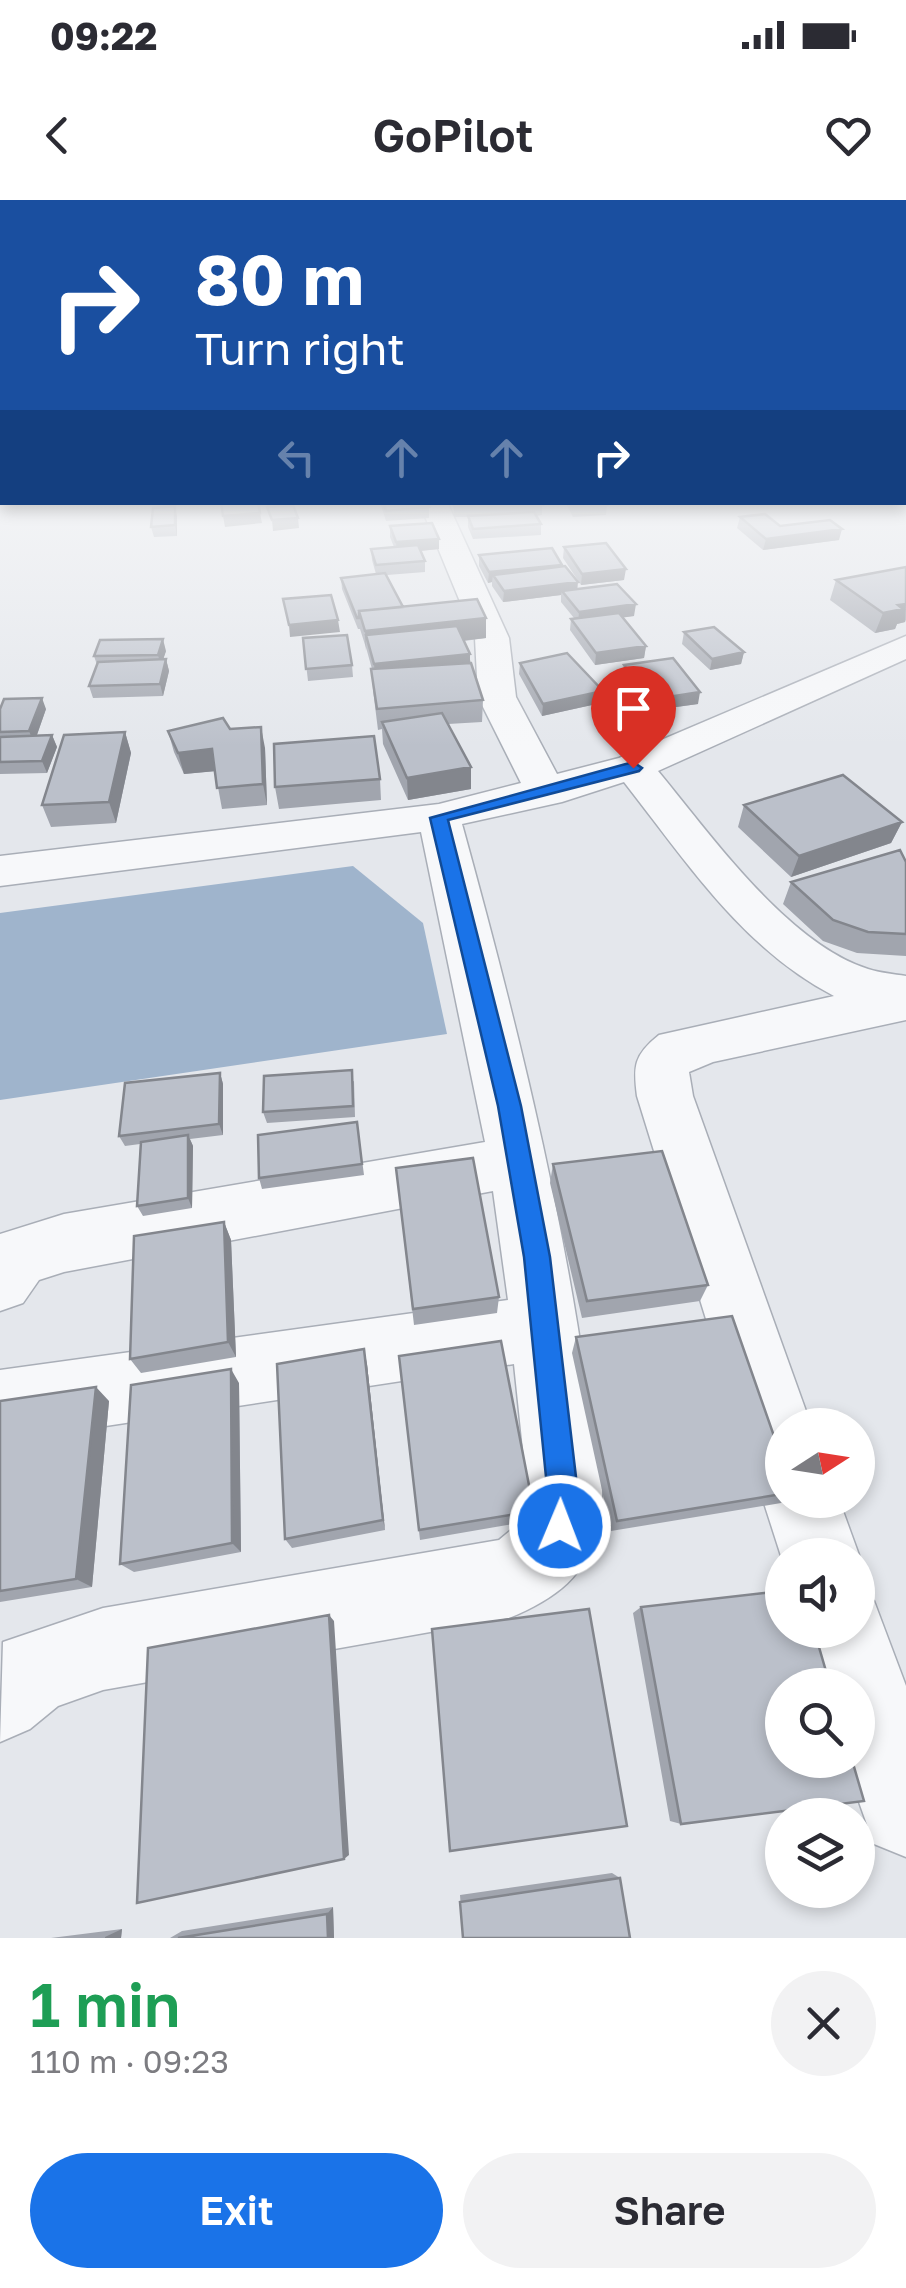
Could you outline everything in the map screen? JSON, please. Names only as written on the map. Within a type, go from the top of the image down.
[{"type":"street","points":[[468,583],[492,638],[497,697],[547,792]]},
{"type":"street","points":[[0,872],[439,818],[547,792],[633,768],[906,646]]},
{"type":"street","points":[[633,768],[739,894],[788,944],[852,984],[906,998]]},
{"type":"street","points":[[0,1699],[33,1672],[103,1649],[509,1578],[544,1558],[560,1526],[561,1477],[546,1327],[520,1161],[439,818]]},
{"type":"street","points":[[770,1408],[666,1096],[660,1065],[678,1050],[713,1040],[906,998]]},
{"type":"street","points":[[0,1281],[18,1257],[64,1243],[520,1161]]},
{"type":"street","points":[[0,1406],[546,1327]]},
{"type":"street","points":[[851,1648],[906,1812]]},
{"type":"water","points":[[353,866],[423,923],[447,1034],[0,1100],[0,913]]},
{"type":"building","points":[[343,583],[390,583],[403,607],[359,611],[357,618]]},
{"type":"building","points":[[499,583],[569,583],[504,591]]},
{"type":"building","points":[[840,583],[906,583],[906,604],[898,605],[903,609],[883,613]]},
{"type":"building","points":[[617,584],[636,604],[579,612],[562,591]]},
{"type":"building","points":[[331,595],[338,620],[289,625],[283,599]]},
{"type":"building","points":[[477,599],[486,618],[365,631],[359,611]]},
{"type":"building","points":[[619,613],[646,646],[596,653],[571,619]]},
{"type":"building","points":[[457,626],[470,654],[374,664],[366,635]]},
{"type":"building","points":[[714,627],[744,652],[712,659],[684,632]]},
{"type":"building","points":[[347,635],[352,665],[306,669],[303,638]]},
{"type":"building","points":[[163,639],[158,655],[94,656],[100,640]]},
{"type":"building","points":[[567,653],[603,691],[543,704],[520,663]]},
{"type":"building","points":[[673,658],[700,692],[649,700],[624,665]]},
{"type":"building","points":[[166,659],[160,684],[89,686],[98,662]]},
{"type":"building","points":[[471,663],[483,700],[377,709],[371,669]]},
{"type":"building","points":[[42,698],[29,731],[0,732],[4,699]]},
{"type":"building","points":[[442,713],[471,767],[407,778],[382,722]]},
{"type":"building","points":[[223,718],[230,729],[261,727],[263,784],[217,788],[212,749],[178,753],[168,731]]},
{"type":"building","points":[[125,732],[109,802],[42,805],[64,735]]},
{"type":"building","points":[[52,735],[42,761],[0,762],[0,737]]},
{"type":"building","points":[[374,736],[380,779],[275,787],[274,744]]},
{"type":"building","points":[[843,775],[902,822],[799,856],[744,805]]},
{"type":"building","points":[[900,850],[906,862],[906,934],[868,932],[833,920],[791,882]]},
{"type":"building","points":[[352,1070],[353,1106],[263,1112],[264,1076]]},
{"type":"building","points":[[220,1073],[219,1124],[119,1136],[125,1083]]},
{"type":"building","points":[[357,1122],[362,1164],[259,1178],[258,1135]]},
{"type":"building","points":[[188,1135],[188,1198],[137,1206],[141,1142]]},
{"type":"building","points":[[662,1151],[708,1285],[587,1301],[553,1164]]},
{"type":"building","points":[[473,1158],[499,1297],[413,1309],[396,1168]]},
{"type":"building","points":[[224,1222],[228,1342],[130,1359],[134,1236]]},
{"type":"building","points":[[732,1316],[765,1410],[765,1497],[617,1521],[576,1337]]},
{"type":"building","points":[[501,1341],[534,1511],[419,1530],[399,1356]]},
{"type":"building","points":[[364,1349],[383,1520],[285,1539],[277,1364]]},
{"type":"building","points":[[231,1369],[232,1543],[120,1564],[131,1385]]},
{"type":"building","points":[[96,1387],[76,1579],[0,1591],[0,1401]]},
{"type":"building","points":[[765,1593],[765,1648],[819,1648],[825,1668],[765,1668],[765,1778],[857,1778],[863,1798],[765,1798],[765,1813],[681,1824],[641,1607]]},
{"type":"building","points":[[589,1609],[627,1826],[450,1851],[432,1629]]},
{"type":"building","points":[[329,1615],[344,1859],[137,1903],[148,1648]]},
{"type":"building","points":[[620,1878],[630,1938],[463,1938],[460,1902]]},
{"type":"building","points":[[327,1914],[328,1938],[178,1938]]},
{"type":"route","points":[[560,1526],[561,1477],[537,1257],[509,1106],[439,818],[633,768]]}]
